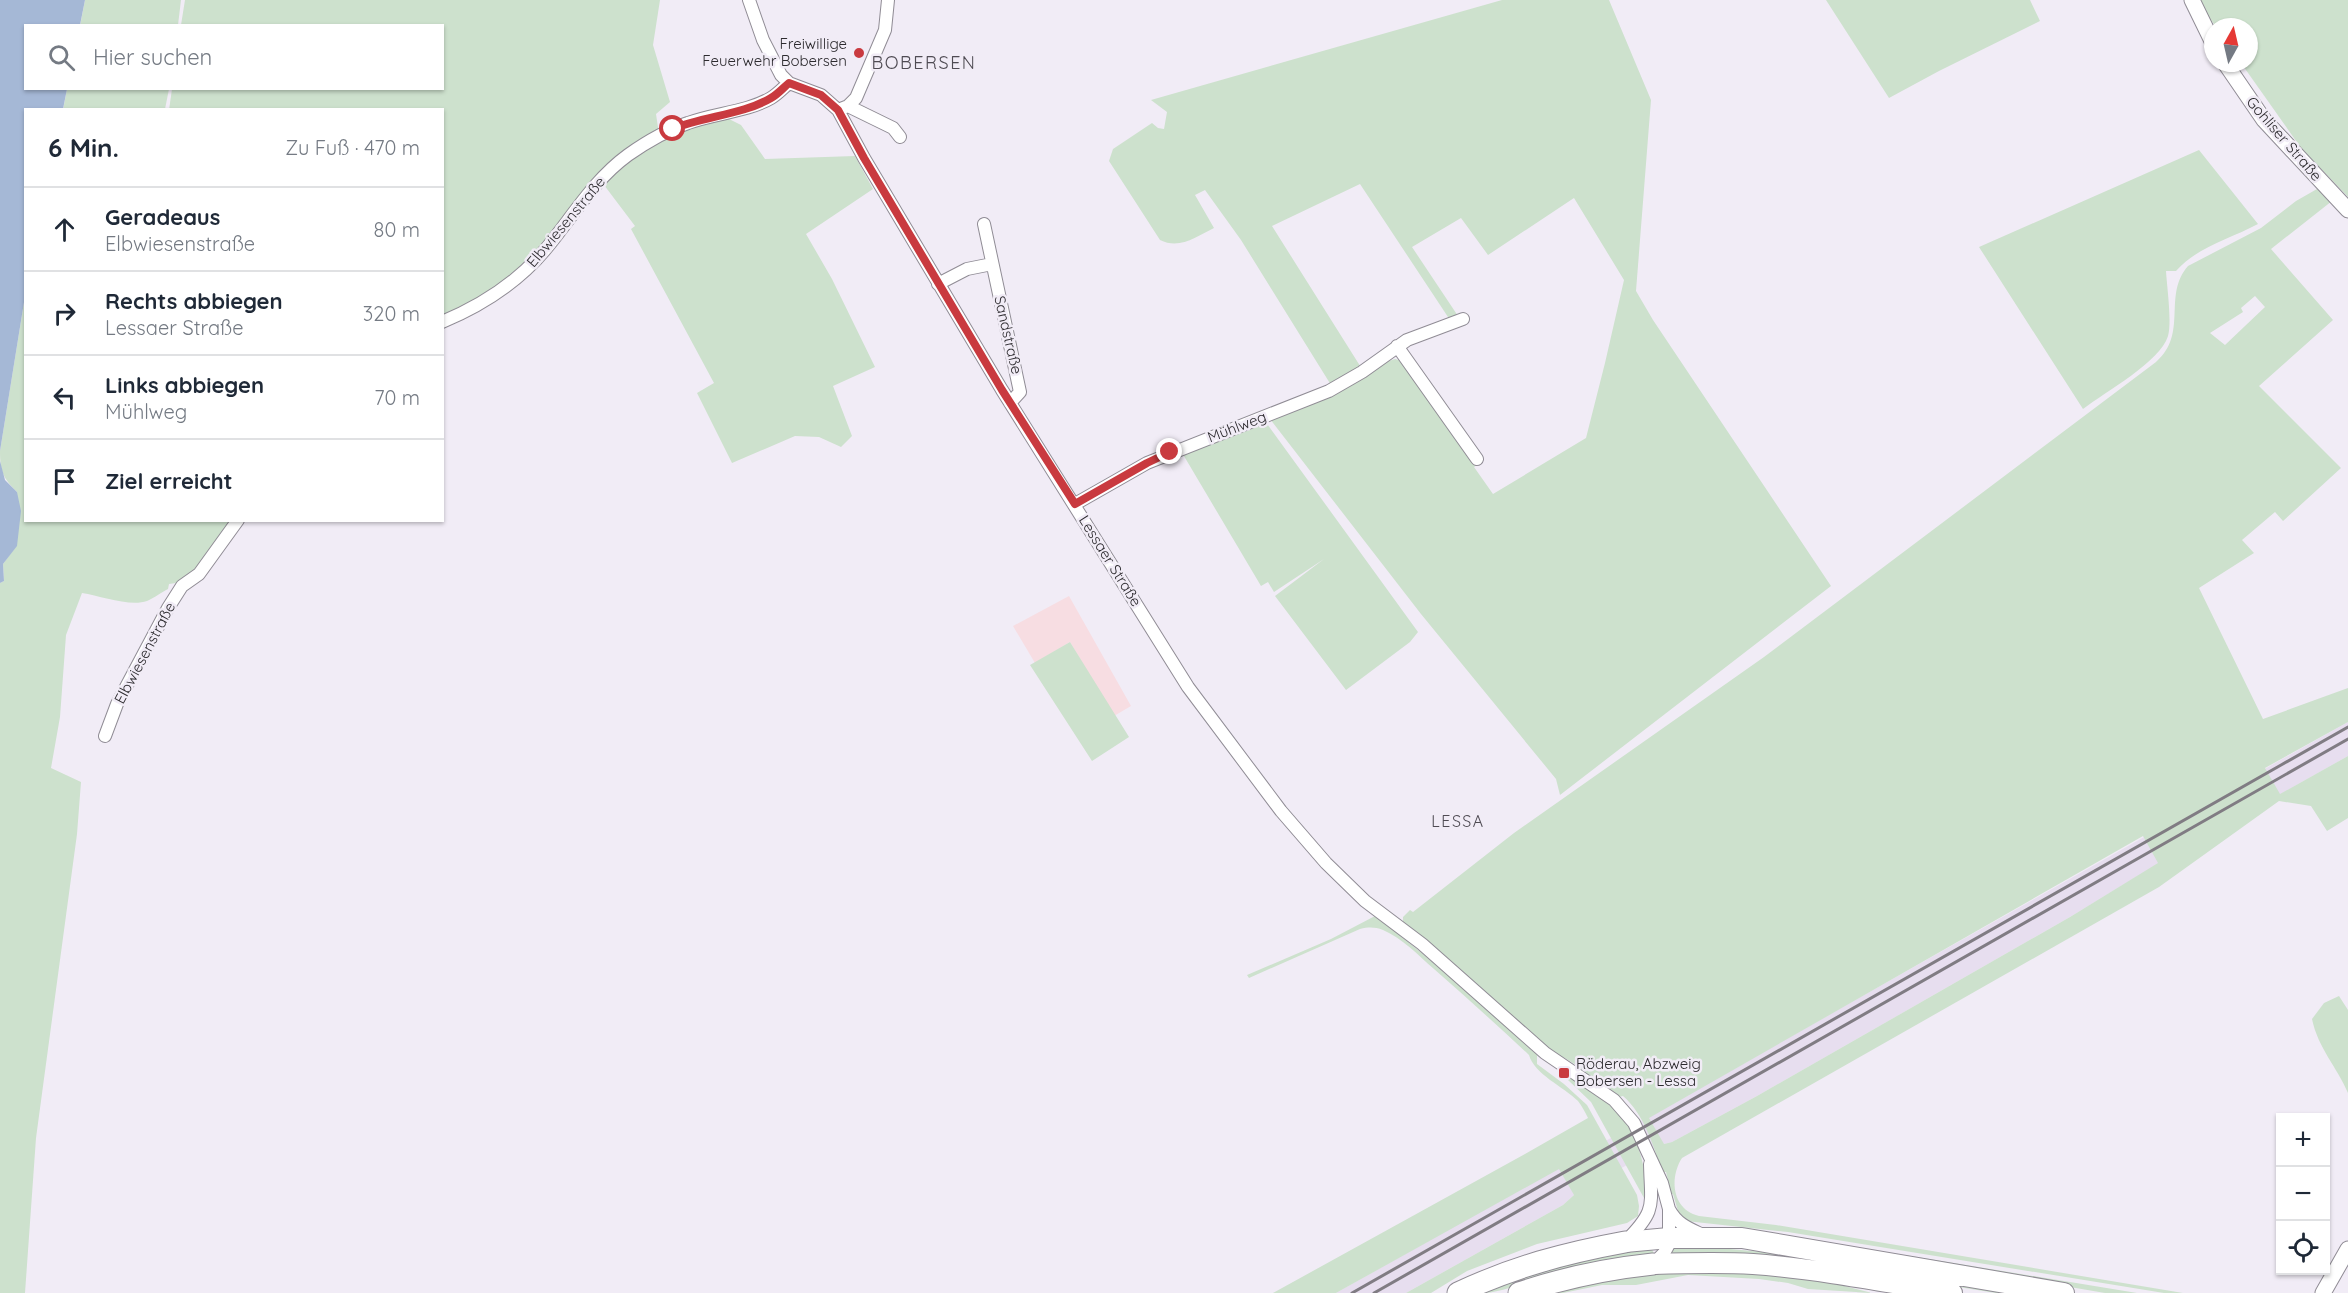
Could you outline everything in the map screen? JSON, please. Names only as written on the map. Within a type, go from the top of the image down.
[{"type":"highway","points":[[1458,1293],[1540,1260],[1572,1251],[1625,1242]]},
{"type":"highway","points":[[1519,1293],[1555,1280],[1595,1271],[1653,1264]]},
{"type":"main road","points":[[1625,1242],[1670,1238],[1742,1238],[2064,1293]]},
{"type":"main road","points":[[1653,1264],[1710,1263],[1775,1266],[1854,1276],[1952,1293]]},
{"type":"street","points":[[749,0],[763,40],[781,75],[789,83]]},
{"type":"street","points":[[888,0],[885,30],[856,98],[843,108],[892,129],[900,137]]},
{"type":"street","points":[[2192,0],[2204,25]]},
{"type":"street","name":"Gohliser Straße","points":[[2231,72],[2264,120],[2348,210]]},
{"type":"street","name":"Lessaer Straße","points":[[789,83],[821,95],[843,108],[864,158],[1010,403],[1188,687],[1281,811],[1348,886],[1365,901],[1422,944],[1545,1053],[1614,1100],[1634,1123],[1662,1183],[1669,1209],[1670,1238]]},
{"type":"street","name":"Elbwiesenstraße","points":[[444,321],[488,299],[530,266],[547,248],[597,183],[627,156],[689,122],[770,99],[789,83]]},
{"type":"street","name":"Sandstraße","points":[[984,224],[1015,360],[1020,392],[1010,403]]},
{"type":"street","points":[[938,284],[967,269],[992,264]]},
{"type":"street","name":"Mühlweg","points":[[1075,504],[1147,463],[1329,391],[1362,372],[1397,346],[1421,333],[1463,319]]},
{"type":"street","points":[[1397,346],[1477,459]]},
{"type":"street","name":"Elbwiesenstraße","points":[[105,736],[117,704],[168,608],[182,586],[199,574],[237,522]]},
{"type":"street","points":[[1625,1242],[1647,1217],[1652,1200],[1650,1160]]},
{"type":"street","points":[[1669,1209],[1682,1225],[1707,1237]]},
{"type":"street","points":[[1653,1264],[1670,1244],[1670,1238]]},
{"type":"street","points":[[2323,1293],[2348,1249]]},
{"type":"shaded area","points":[[1069,596],[1131,706],[1114,716],[1070,642],[1035,663],[1013,626]]},
{"type":"shaded area","points":[[2348,722],[2348,756],[1757,1096],[1672,1142],[1664,1144],[1574,1195],[1563,1205],[1406,1293],[1336,1293]]},
{"type":"green space","points":[[85,0],[181,0],[178,24],[80,24]]},
{"type":"green space","points":[[185,0],[660,0],[653,45],[670,102],[656,114],[659,134],[627,152],[508,282],[444,316],[444,108],[169,108],[172,90],[444,90],[444,24],[181,24]]},
{"type":"green space","points":[[1502,0],[1609,0],[1651,100],[1636,291],[1653,320],[1831,586],[1560,795],[1556,779],[1421,614],[1270,419],[1348,386],[1395,359],[1406,362],[1478,464],[1474,467],[1493,494],[1586,438],[1624,280],[1574,198],[1488,255],[1461,218],[1412,247],[1458,316],[1450,320],[1360,184],[1272,226],[1362,369],[1331,385],[1241,240],[1205,190],[1195,195],[1214,228],[1188,241],[1167,243],[1160,240],[1109,161],[1113,149],[1152,123],[1164,129],[1167,112],[1151,100]]},
{"type":"green space","points":[[1826,0],[2030,0],[2040,21],[1889,98]]},
{"type":"green space","points":[[2197,0],[2348,0],[2348,197],[2301,148],[2247,72],[2258,72],[2258,18],[2210,18]]},
{"type":"green space","points":[[67,90],[169,90],[165,108],[63,108]]},
{"type":"green space","points":[[725,117],[741,125],[765,159],[855,156],[873,189],[806,234],[832,279],[875,367],[833,386],[852,436],[841,447],[819,437],[795,436],[732,463],[697,393],[714,383],[631,229],[635,226],[604,185],[631,160],[659,142]]},
{"type":"green space","points":[[2199,150],[2258,224],[2204,250],[2176,271],[2166,271],[2170,322],[2168,336],[2163,346],[2131,376],[2083,409],[1979,247]]},
{"type":"green space","points":[[2317,189],[2332,201],[2271,249],[2333,320],[2259,386],[2341,468],[2283,521],[2275,512],[2242,540],[2254,553],[2199,588],[2263,719],[2348,688],[2348,722],[2265,768],[2280,794],[2348,756],[2348,818],[2327,831],[2311,806],[2279,801],[2159,887],[1682,1158],[1675,1175],[1678,1200],[1690,1213],[1699,1216],[1776,1225],[2183,1293],[2164,1293],[1788,1232],[1686,1221],[1678,1211],[1673,1194],[1669,1195],[1665,1181],[1668,1180],[1666,1172],[1662,1172],[1647,1131],[1630,1103],[1623,1096],[1619,1097],[1605,1085],[1580,1070],[1581,1068],[1563,1057],[1561,1059],[1403,923],[1403,917],[1410,910],[1413,912],[1514,833],[1764,657],[2156,362],[2166,351],[2171,339],[2177,290],[2188,266],[2261,228],[2296,201]],"holes":[[[2255,296],[2265,307],[2225,345],[2210,333],[2243,312],[2241,308]],[[2143,836],[2158,863],[2070,917],[1757,1096],[1672,1142],[1664,1144],[1649,1118]]]},
{"type":"green space","points":[[24,302],[24,522],[234,522],[198,569],[179,582],[169,584],[168,589],[150,600],[132,603],[82,593],[66,635],[60,717],[51,768],[81,782],[77,834],[36,1138],[25,1293],[0,1293],[0,583],[4,581],[3,564],[17,545],[17,492],[3,474],[0,451]]},
{"type":"green space","points":[[1265,421],[1418,632],[1410,642],[1346,690],[1275,596],[1324,559],[1274,592],[1268,582],[1261,586],[1181,451]]},
{"type":"green space","points":[[1070,642],[1129,737],[1092,761],[1030,665]]},
{"type":"green space","points":[[1375,916],[1478,1001],[1537,1055],[1537,1064],[1587,1105],[1637,1195],[1638,1216],[1627,1223],[1537,1244],[1467,1271],[1431,1293],[1406,1293],[1563,1205],[1574,1195],[1559,1169],[1336,1293],[1273,1293],[1588,1118],[1578,1101],[1543,1074],[1529,1055],[1506,1033],[1410,947],[1383,930],[1360,929],[1249,978],[1247,975],[1331,939]]},
{"type":"green space","points":[[2339,996],[2348,1010],[2348,1093],[2323,1048],[2312,1019],[2324,1003]]},
{"type":"green space","points":[[1570,1076],[1608,1103],[1629,1126],[1639,1149],[1648,1198],[1644,1198],[1591,1102],[1568,1080]]},
{"type":"green space","points":[[1673,1247],[1708,1247],[1774,1253],[2014,1293],[1996,1293],[1809,1263],[1668,1257]]},
{"type":"green space","points":[[1651,1248],[1654,1253],[1570,1267],[1500,1290],[1480,1293],[1557,1264]]},
{"type":"green space","points":[[1905,1255],[2137,1293],[2105,1293],[1918,1261]]},
{"type":"green space","points":[[1723,1270],[1821,1280],[1872,1293],[1808,1289],[1788,1283],[1759,1279],[1688,1275],[1636,1285],[1602,1285],[1563,1293],[1542,1293],[1646,1274]]},
{"type":"water","points":[[0,0],[85,0],[80,24],[24,24],[24,90],[67,90],[63,108],[24,108],[24,302],[0,451]]},
{"type":"water","points":[[0,461],[5,480],[17,492],[21,511],[17,546],[3,564],[4,581],[0,583]]},
{"type":"railway","points":[[1352,1293],[2348,727]]},
{"type":"railway","points":[[1374,1293],[2348,739]]},
{"type":"place","name":"Freiwillige Feuerwehr Bobersen","points":[[859,53]]},
{"type":"place","name":"Röderau, Abzweig Bobersen - Lessa","points":[[1564,1073]]},
{"type":"district","name":"BOBERSEN","points":[[924,63]]},
{"type":"district","name":"LESSA","points":[[1458,821]]},
{"type":"route","points":[[673,129],[689,122],[770,99],[789,83],[821,95],[838,110],[864,158],[1002,390],[1075,504],[1089,494],[1170,452]]}]
